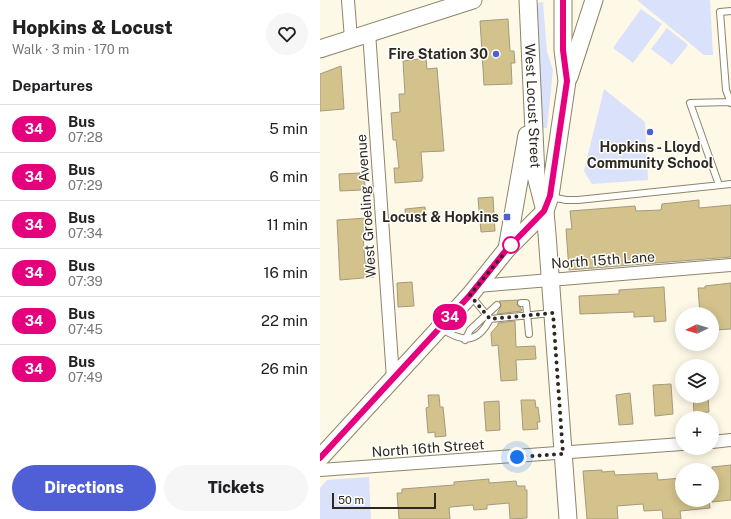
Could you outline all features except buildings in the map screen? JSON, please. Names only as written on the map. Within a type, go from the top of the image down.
[{"type":"main road","points":[[320,49],[443,6],[473,0]]},
{"type":"main road","name":"West Locust Street","points":[[528,0],[536,176],[547,204]]},
{"type":"main road","name":"West Locust Street","points":[[563,0],[563,50],[567,81],[547,204],[550,278],[568,519]]},
{"type":"main road","points":[[567,81],[594,0]]},
{"type":"main road","points":[[507,249],[533,104]]},
{"type":"main road","points":[[320,458],[474,290],[507,249],[547,204]]},
{"type":"street","points":[[348,0],[351,39]]},
{"type":"street","name":"West Groeling Avenue","points":[[369,32],[393,378]]},
{"type":"street","name":"North 15th Lane","points":[[474,290],[550,278],[731,266]]},
{"type":"street","points":[[719,441],[731,440]]},
{"type":"street","name":"North 16th Street","points":[[320,470],[563,454],[675,445]]},
{"type":"lane","points":[[719,185],[690,103],[731,102],[725,78],[720,12],[731,11]]},
{"type":"lane","points":[[547,204],[566,200],[731,184]]},
{"type":"lane","points":[[474,290],[488,317]]},
{"type":"lane","points":[[521,304],[526,303],[529,334]]},
{"type":"lane","points":[[440,328],[465,340],[470,330],[488,317],[497,305]]},
{"type":"lane","points":[[488,317],[528,316],[553,313]]},
{"type":"shaded area","points":[[637,0],[710,0],[713,55],[704,55]]},
{"type":"shaded area","points":[[543,2],[547,52],[553,70],[547,128],[541,128],[537,12],[538,3]]},
{"type":"shaded area","points":[[641,9],[662,24],[633,63],[613,48]]},
{"type":"shaded area","points":[[667,28],[688,45],[672,65],[651,49]]},
{"type":"shaded area","points":[[604,89],[645,122],[648,180],[592,184],[584,171]]},
{"type":"shaded area","points":[[369,477],[371,519],[320,519],[320,488],[327,480]]},
{"type":"bus line","name":"34","points":[[320,458],[470,295],[507,249],[544,211],[550,196],[567,81],[563,50],[563,0]]},
{"type":"place","name":"Fire Station 30","points":[[496,54]]},
{"type":"place","name":"Hopkins - Lloyd Community School","points":[[650,132]]},
{"type":"place","name":"Locust & Hopkins","points":[[507,217]]},
{"type":"route","points":[[511,245],[470,295],[490,319],[553,313],[563,454],[517,457]]}]
